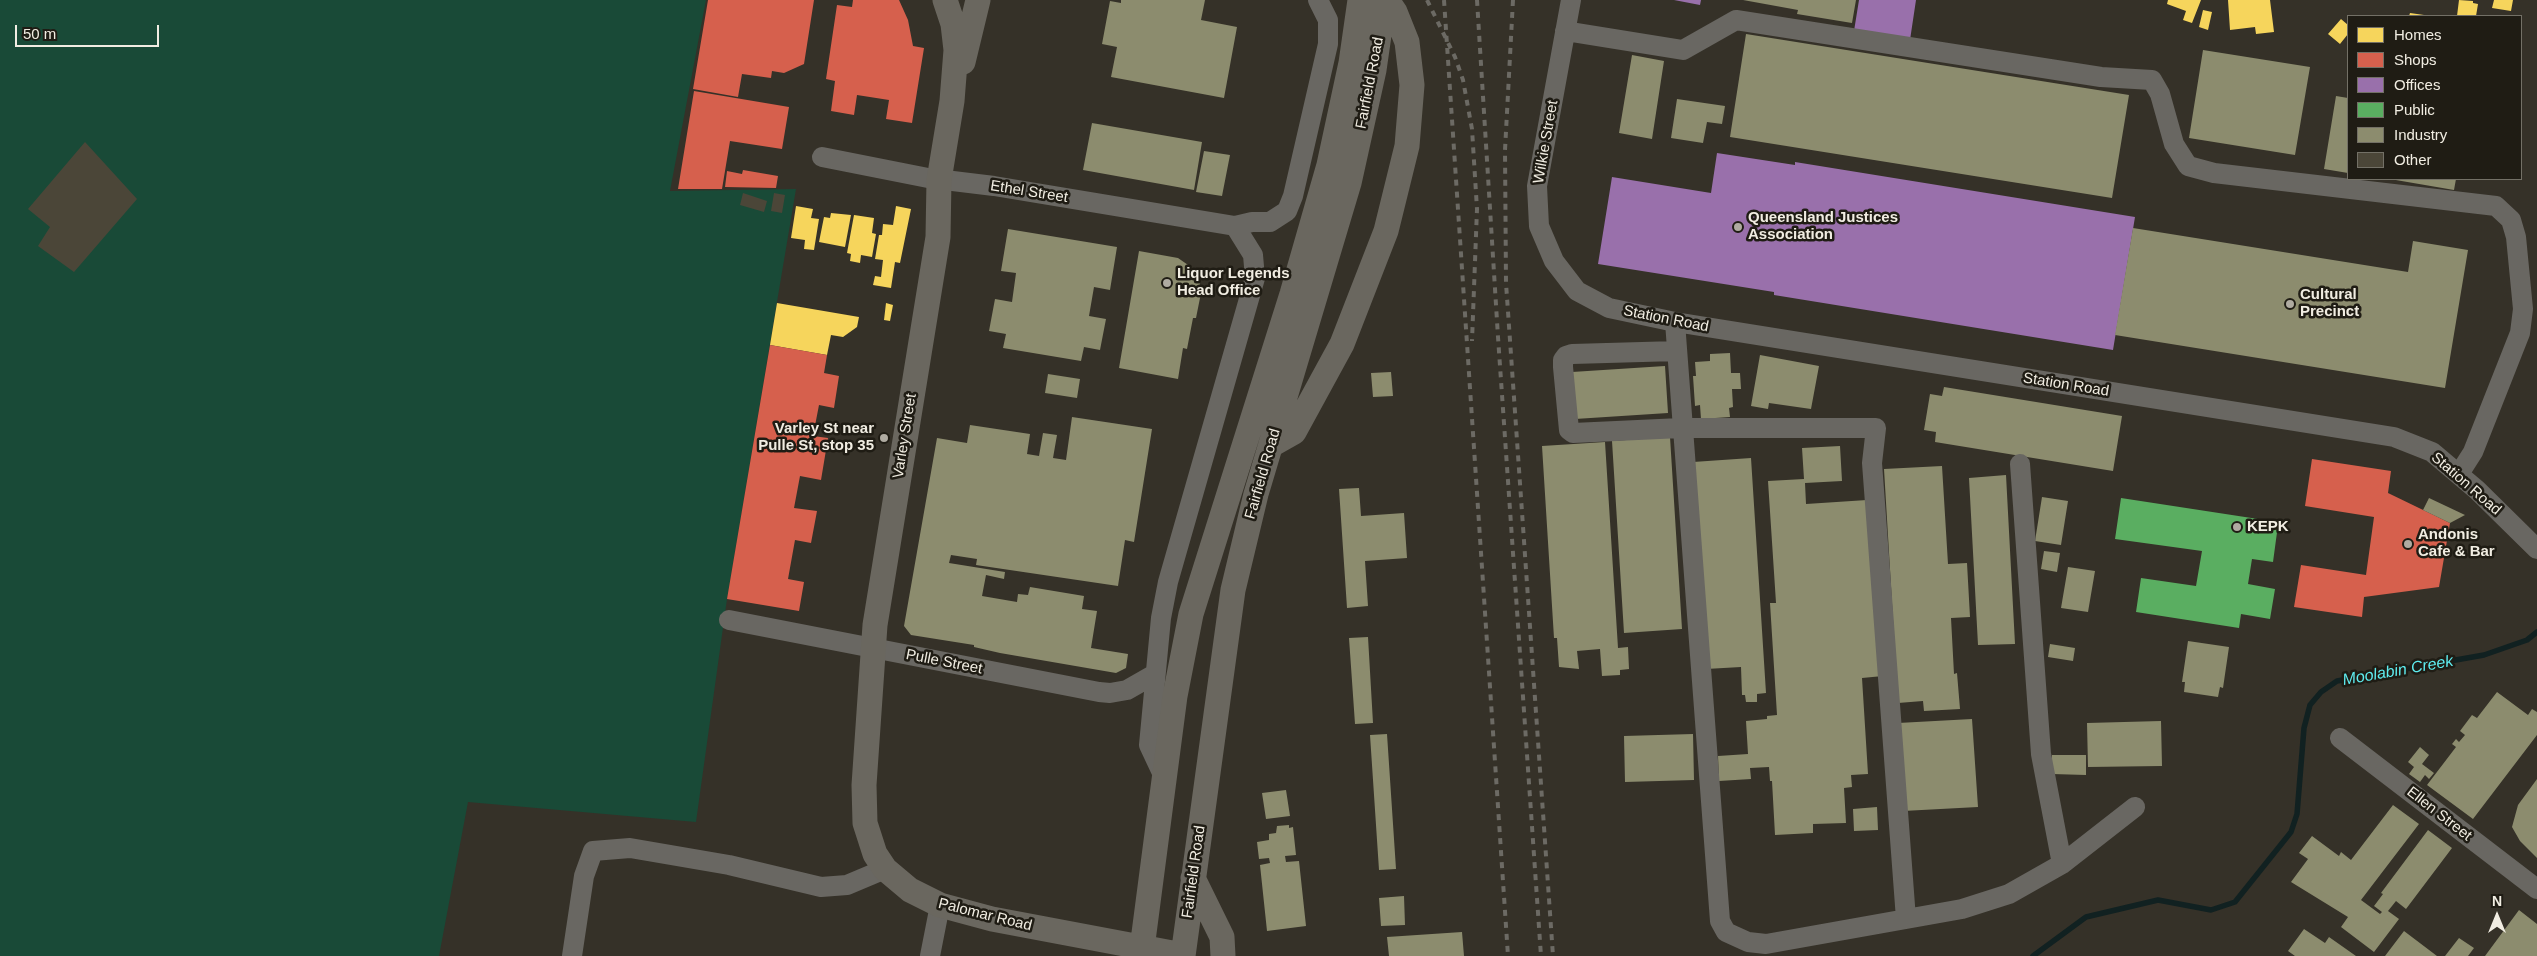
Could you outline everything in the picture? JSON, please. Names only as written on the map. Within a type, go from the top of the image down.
[{"type":"main road","name":"Varley Street","points":[[885,869],[869,840],[863,804],[872,647],[938,237],[939,180],[952,101],[956,50],[953,24],[945,0]]},
{"type":"main road","points":[[952,101],[978,0]]},
{"type":"main road","points":[[1270,445],[1294,432],[1342,344],[1386,231],[1407,146],[1412,86],[1407,42],[1395,12],[1385,0]]},
{"type":"main road","name":"Fairfield Road","points":[[1185,956],[1193,878],[1233,590],[1256,494],[1349,183],[1364,119],[1385,0]]},
{"type":"main road","name":"Fairfield Road","points":[[1142,952],[1174,696],[1191,614],[1314,220],[1340,117],[1360,6]]},
{"type":"main road","name":"Palomar Road","points":[[885,869],[910,890],[940,905],[992,919],[1142,952],[1185,956]]},
{"type":"main road","points":[[1193,878],[1222,937],[1223,956]]},
{"type":"street","points":[[1164,777],[1149,745],[1155,674],[1168,582],[1255,278],[1254,255],[1235,226],[1276,220],[1290,204],[1328,44],[1328,20],[1318,0]]},
{"type":"street","name":"Wilkie Street","points":[[1566,278],[1554,261],[1539,226],[1537,186],[1571,0]]},
{"type":"street","points":[[1565,31],[1684,50],[1736,20],[2102,78],[2152,80],[2160,94],[2174,144],[2188,166],[2214,173],[2496,206],[2511,220],[2516,237],[2523,309],[2520,332],[2472,452],[2458,474]]},
{"type":"street","name":"Ethel Street","points":[[822,157],[939,180],[994,186],[1235,226]]},
{"type":"street","name":"Station Road","points":[[1566,278],[1577,291],[1609,308],[1675,322],[2394,437],[2432,452],[2537,549]]},
{"type":"street","points":[[1675,322],[1720,921],[1726,932],[1735,938],[1766,944],[1962,909],[2009,894],[2062,864],[2135,807]]},
{"type":"street","points":[[1677,351],[1572,354],[1563,360],[1567,425],[1569,430],[1573,433],[1682,428],[1876,428],[1872,463],[1906,919]]},
{"type":"street","points":[[2020,464],[2040,754],[2062,864]]},
{"type":"street","name":"Pulle Street","points":[[729,620],[1099,692],[1127,690],[1155,674]]},
{"type":"street","name":"Ellen Street","points":[[2340,738],[2537,890]]},
{"type":"street","points":[[572,956],[584,876],[593,851],[630,848],[728,865],[821,887],[846,885],[885,869]]},
{"type":"street","points":[[930,956],[940,905]]},
{"type":"green space","points":[[0,0],[706,0],[670,191],[796,189],[727,599],[696,822],[468,802],[439,956],[0,956]]},
{"type":"building: Homes","points":[[2168,0],[2201,0],[2192,23],[2183,20],[2186,11],[2167,4]]},
{"type":"building: Homes","points":[[2228,0],[2270,0],[2274,32],[2256,34],[2255,27],[2230,30]]},
{"type":"building: Homes","points":[[2459,0],[2473,1],[2473,3],[2478,4],[2476,15],[2457,15]]},
{"type":"building: Homes","points":[[2494,0],[2513,0],[2511,11],[2492,8]]},
{"type":"building: Homes","points":[[2203,10],[2212,12],[2208,30],[2199,27]]},
{"type":"building: Homes","points":[[2341,19],[2347,24],[2347,35],[2340,44],[2328,34]]},
{"type":"building: Homes","points":[[796,206],[813,209],[811,218],[819,219],[814,250],[804,249],[805,240],[791,238]]},
{"type":"building: Homes","points":[[896,206],[911,209],[900,263],[895,262],[891,288],[873,285],[875,276],[881,277],[883,260],[875,259],[879,235],[882,235],[883,224],[893,225]]},
{"type":"building: Homes","points":[[831,213],[851,215],[845,247],[819,242],[824,217],[830,218]]},
{"type":"building: Homes","points":[[854,215],[874,218],[872,233],[876,234],[872,257],[861,255],[860,263],[850,261],[851,254],[847,253]]},
{"type":"building: Homes","points":[[777,303],[859,317],[857,327],[843,337],[831,335],[827,355],[770,345]]},
{"type":"building: Homes","points":[[886,303],[893,305],[890,321],[884,320]]},
{"type":"building: Shops","points":[[708,0],[814,0],[804,64],[784,73],[772,71],[771,78],[742,74],[738,97],[693,89]]},
{"type":"building: Shops","points":[[853,0],[899,0],[908,20],[913,46],[924,48],[912,123],[886,119],[889,100],[857,95],[854,115],[831,111],[835,81],[826,79],[837,5],[852,7]]},
{"type":"building: Shops","points":[[694,91],[789,107],[782,149],[730,141],[722,189],[678,189]]},
{"type":"building: Shops","points":[[743,170],[778,176],[776,188],[725,187],[727,171],[742,174]]},
{"type":"building: Shops","points":[[770,345],[827,355],[824,373],[839,376],[834,408],[819,405],[813,436],[828,438],[821,480],[800,476],[794,508],[817,511],[811,543],[795,540],[788,579],[804,582],[799,611],[727,599]]},
{"type":"building: Shops","name":"Andonis Cafe & Bar","points":[[2312,459],[2391,471],[2388,493],[2450,523],[2439,587],[2364,597],[2362,617],[2294,607],[2301,565],[2366,575],[2374,517],[2305,506]]},
{"type":"building: Offices","points":[[1674,0],[1701,0],[1700,5]]},
{"type":"building: Offices","points":[[1859,0],[1916,0],[1910,40],[1854,31]]},
{"type":"building: Offices","points":[[1717,153],[1795,165],[1795,162],[2135,217],[2113,350],[1774,295],[1774,292],[1598,264],[1612,177],[1711,193]]},
{"type":"building: Public","points":[[2121,498],[2258,519],[2258,522],[2278,525],[2273,562],[2252,559],[2248,584],[2275,589],[2270,619],[2241,614],[2239,628],[2136,612],[2141,578],[2196,586],[2202,551],[2115,539]]},
{"type":"building: Industry","points":[[1121,0],[1205,0],[1201,20],[1237,27],[1224,98],[1111,77],[1117,47],[1102,44],[1110,1],[1121,3]]},
{"type":"building: Industry","points":[[1743,0],[1856,0],[1852,23],[1797,14],[1798,10]]},
{"type":"building: Industry","points":[[1746,34],[2129,95],[2112,198],[1730,137]]},
{"type":"building: Industry","points":[[2203,50],[2310,67],[2295,155],[2189,138]]},
{"type":"building: Industry","points":[[1632,55],[1664,61],[1652,139],[1619,133]]},
{"type":"building: Industry","points":[[2336,96],[2347,98],[2347,173],[2324,169]]},
{"type":"building: Industry","points":[[1677,99],[1725,106],[1722,124],[1707,122],[1703,143],[1671,138]]},
{"type":"building: Industry","points":[[1092,123],[1202,142],[1194,190],[1083,170]]},
{"type":"building: Industry","points":[[1204,151],[1230,155],[1222,196],[1196,192]]},
{"type":"building: Industry","points":[[2396,180],[2456,180],[2454,190]]},
{"type":"building: Industry","name":"Cultural Precinct","points":[[2133,228],[2408,272],[2413,241],[2468,250],[2445,388],[2115,335]]},
{"type":"building: Industry","points":[[1008,229],[1117,247],[1110,290],[1094,287],[1089,316],[1106,319],[1100,350],[1084,347],[1081,361],[1003,348],[1006,334],[989,331],[995,299],[1012,302],[1016,273],[1001,271]]},
{"type":"building: Industry","points":[[1139,251],[1178,258],[1191,267],[1199,279],[1201,293],[1196,318],[1193,318],[1187,349],[1183,348],[1178,379],[1119,368]]},
{"type":"building: Industry","points":[[1730,353],[1731,373],[1740,373],[1741,389],[1732,389],[1733,407],[1729,408],[1730,417],[1701,419],[1700,405],[1695,406],[1693,376],[1696,376],[1695,362],[1710,361],[1710,354]]},
{"type":"building: Industry","points":[[1760,355],[1819,366],[1811,409],[1769,403],[1768,409],[1751,406]]},
{"type":"building: Industry","points":[[1665,366],[1668,413],[1575,419],[1572,372]]},
{"type":"building: Industry","points":[[1391,372],[1393,396],[1373,397],[1371,373]]},
{"type":"building: Industry","points":[[1048,374],[1080,379],[1077,398],[1045,393]]},
{"type":"building: Industry","points":[[1944,387],[2122,416],[2113,471],[1935,442],[1936,432],[1924,430],[1930,394],[1942,396]]},
{"type":"building: Industry","points":[[1072,417],[1152,429],[1134,542],[1125,540],[1118,586],[976,565],[977,559],[951,555],[949,563],[1005,572],[1004,579],[986,575],[982,596],[1017,602],[1018,594],[1028,595],[1030,587],[1084,596],[1082,609],[1097,611],[1091,648],[1128,654],[1126,668],[1116,673],[1000,653],[974,647],[974,645],[911,635],[904,626],[937,438],[967,443],[970,425],[1030,434],[1027,454],[1039,456],[1043,433],[1057,435],[1053,458],[1066,460]]},
{"type":"building: Industry","points":[[1670,437],[1682,629],[1624,633],[1612,441]]},
{"type":"building: Industry","points":[[1605,442],[1618,648],[1628,647],[1629,669],[1620,670],[1620,675],[1602,676],[1600,649],[1577,651],[1579,669],[1559,667],[1557,638],[1554,638],[1542,446]]},
{"type":"building: Industry","points":[[1840,446],[1842,481],[1805,483],[1806,504],[1867,500],[1883,676],[1862,678],[1868,774],[1851,775],[1852,787],[1844,788],[1846,823],[1813,824],[1813,833],[1775,835],[1772,781],[1770,781],[1769,767],[1750,768],[1751,779],[1719,781],[1718,756],[1748,754],[1746,721],[1767,719],[1767,716],[1777,715],[1770,603],[1776,603],[1768,481],[1804,479],[1802,448]]},
{"type":"building: Industry","points":[[1751,458],[1766,693],[1757,694],[1757,702],[1746,702],[1745,695],[1742,695],[1741,667],[1706,669],[1693,462]]},
{"type":"building: Industry","points":[[1942,466],[1948,564],[1967,563],[1970,617],[1951,618],[1954,674],[1957,673],[1960,709],[1924,711],[1923,701],[1898,703],[1884,469]]},
{"type":"building: Industry","points":[[2006,475],[2015,644],[1978,645],[1969,478]]},
{"type":"building: Industry","points":[[1359,488],[1361,516],[1404,513],[1407,558],[1365,561],[1368,606],[1347,608],[1339,489]]},
{"type":"building: Industry","points":[[2042,497],[2068,501],[2061,545],[2035,541]]},
{"type":"building: Industry","points":[[2429,498],[2465,515],[2450,523],[2423,510]]},
{"type":"building: Industry","points":[[2044,551],[2060,553],[2057,572],[2041,569]]},
{"type":"building: Industry","points":[[2068,567],[2095,571],[2088,612],[2061,608]]},
{"type":"building: Industry","points":[[1368,637],[1373,723],[1355,724],[1349,638]]},
{"type":"building: Industry","points":[[2188,641],[2229,647],[2223,688],[2220,687],[2218,697],[2184,692],[2185,682],[2182,682]]},
{"type":"building: Industry","points":[[2050,644],[2075,648],[2073,661],[2048,657]]},
{"type":"building: Industry","points":[[2497,692],[2528,715],[2532,709],[2537,712],[2537,735],[2473,819],[2427,785],[2456,747],[2452,744],[2456,739],[2459,742],[2465,735],[2460,731],[2472,715],[2477,718]]},
{"type":"building: Industry","points":[[1972,719],[1978,807],[1903,811],[1898,723]]},
{"type":"building: Industry","points":[[2161,721],[2162,766],[2088,767],[2087,723]]},
{"type":"building: Industry","points":[[1387,734],[1396,869],[1379,870],[1370,735]]},
{"type":"building: Industry","points":[[1693,734],[1694,780],[1625,782],[1624,736]]},
{"type":"building: Industry","points":[[2420,747],[2429,755],[2422,764],[2434,773],[2429,779],[2425,775],[2420,782],[2409,774],[2414,767],[2408,762]]},
{"type":"building: Industry","points":[[2052,755],[2086,755],[2086,775],[2052,774]]},
{"type":"building: Industry","points":[[2537,779],[2537,858],[2520,841],[2512,827],[2518,805]]},
{"type":"building: Industry","points":[[1286,790],[1290,816],[1266,819],[1262,793]]},
{"type":"building: Industry","points":[[2393,805],[2419,824],[2361,900],[2380,914],[2382,912],[2374,906],[2383,894],[2381,893],[2428,830],[2452,848],[2406,909],[2396,901],[2388,911],[2399,919],[2374,952],[2341,927],[2348,917],[2291,882],[2308,859],[2299,853],[2312,836],[2339,856],[2341,852],[2351,860]]},
{"type":"building: Industry","points":[[1877,807],[1878,830],[1854,831],[1853,809]]},
{"type":"building: Industry","points":[[1289,825],[1289,828],[1293,827],[1296,855],[1285,856],[1286,862],[1299,861],[1306,926],[1267,931],[1260,865],[1270,863],[1269,858],[1259,859],[1257,842],[1269,840],[1269,834],[1276,833],[1277,826]]},
{"type":"building: Industry","points":[[1404,896],[1405,925],[1381,926],[1379,898]]},
{"type":"building: Industry","points":[[2519,910],[2537,924],[2537,956],[2485,956]]},
{"type":"building: Industry","points":[[2304,929],[2325,943],[2329,937],[2356,956],[2295,956],[2288,951]]},
{"type":"building: Industry","points":[[2404,931],[2437,956],[2385,956]]},
{"type":"building: Industry","points":[[1462,932],[1464,956],[1389,956],[1387,937]]},
{"type":"building: Industry","points":[[2459,938],[2474,948],[2468,956],[2445,956]]},
{"type":"building: Other","points":[[85,142],[137,199],[74,272],[38,246],[50,227],[28,209]]},
{"type":"building: Other","points":[[743,193],[767,201],[764,212],[740,205]]},
{"type":"building: Other","points":[[774,193],[785,195],[782,213],[771,211]]},
{"type":"waterway","name":"Moolabin Creek","points":[[2033,956],[2086,917],[2158,900],[2211,910],[2235,902],[2291,832],[2297,814],[2304,728],[2310,705],[2321,692],[2337,681],[2484,655],[2527,640],[2537,632]]},
{"type":"railway","points":[[1427,0],[1455,57],[1463,80],[1472,129],[1477,209],[1472,341]]},
{"type":"railway","points":[[1444,0],[1508,956]]},
{"type":"railway","points":[[1477,0],[1498,337],[1541,956]]},
{"type":"railway","points":[[1513,0],[1505,150],[1506,283],[1553,956]]},
{"type":"place","name":"Queensland Justices Association","points":[[1738,227]]},
{"type":"place","name":"Liquor Legends Head Office","points":[[1167,283]]},
{"type":"place","name":"Cultural Precinct","points":[[2290,304]]},
{"type":"place","name":"Varley St near Pulle St, stop 35","points":[[884,438]]},
{"type":"place","name":"KEPK","points":[[2237,527]]},
{"type":"place","name":"Andonis Cafe & Bar","points":[[2408,544]]}]
